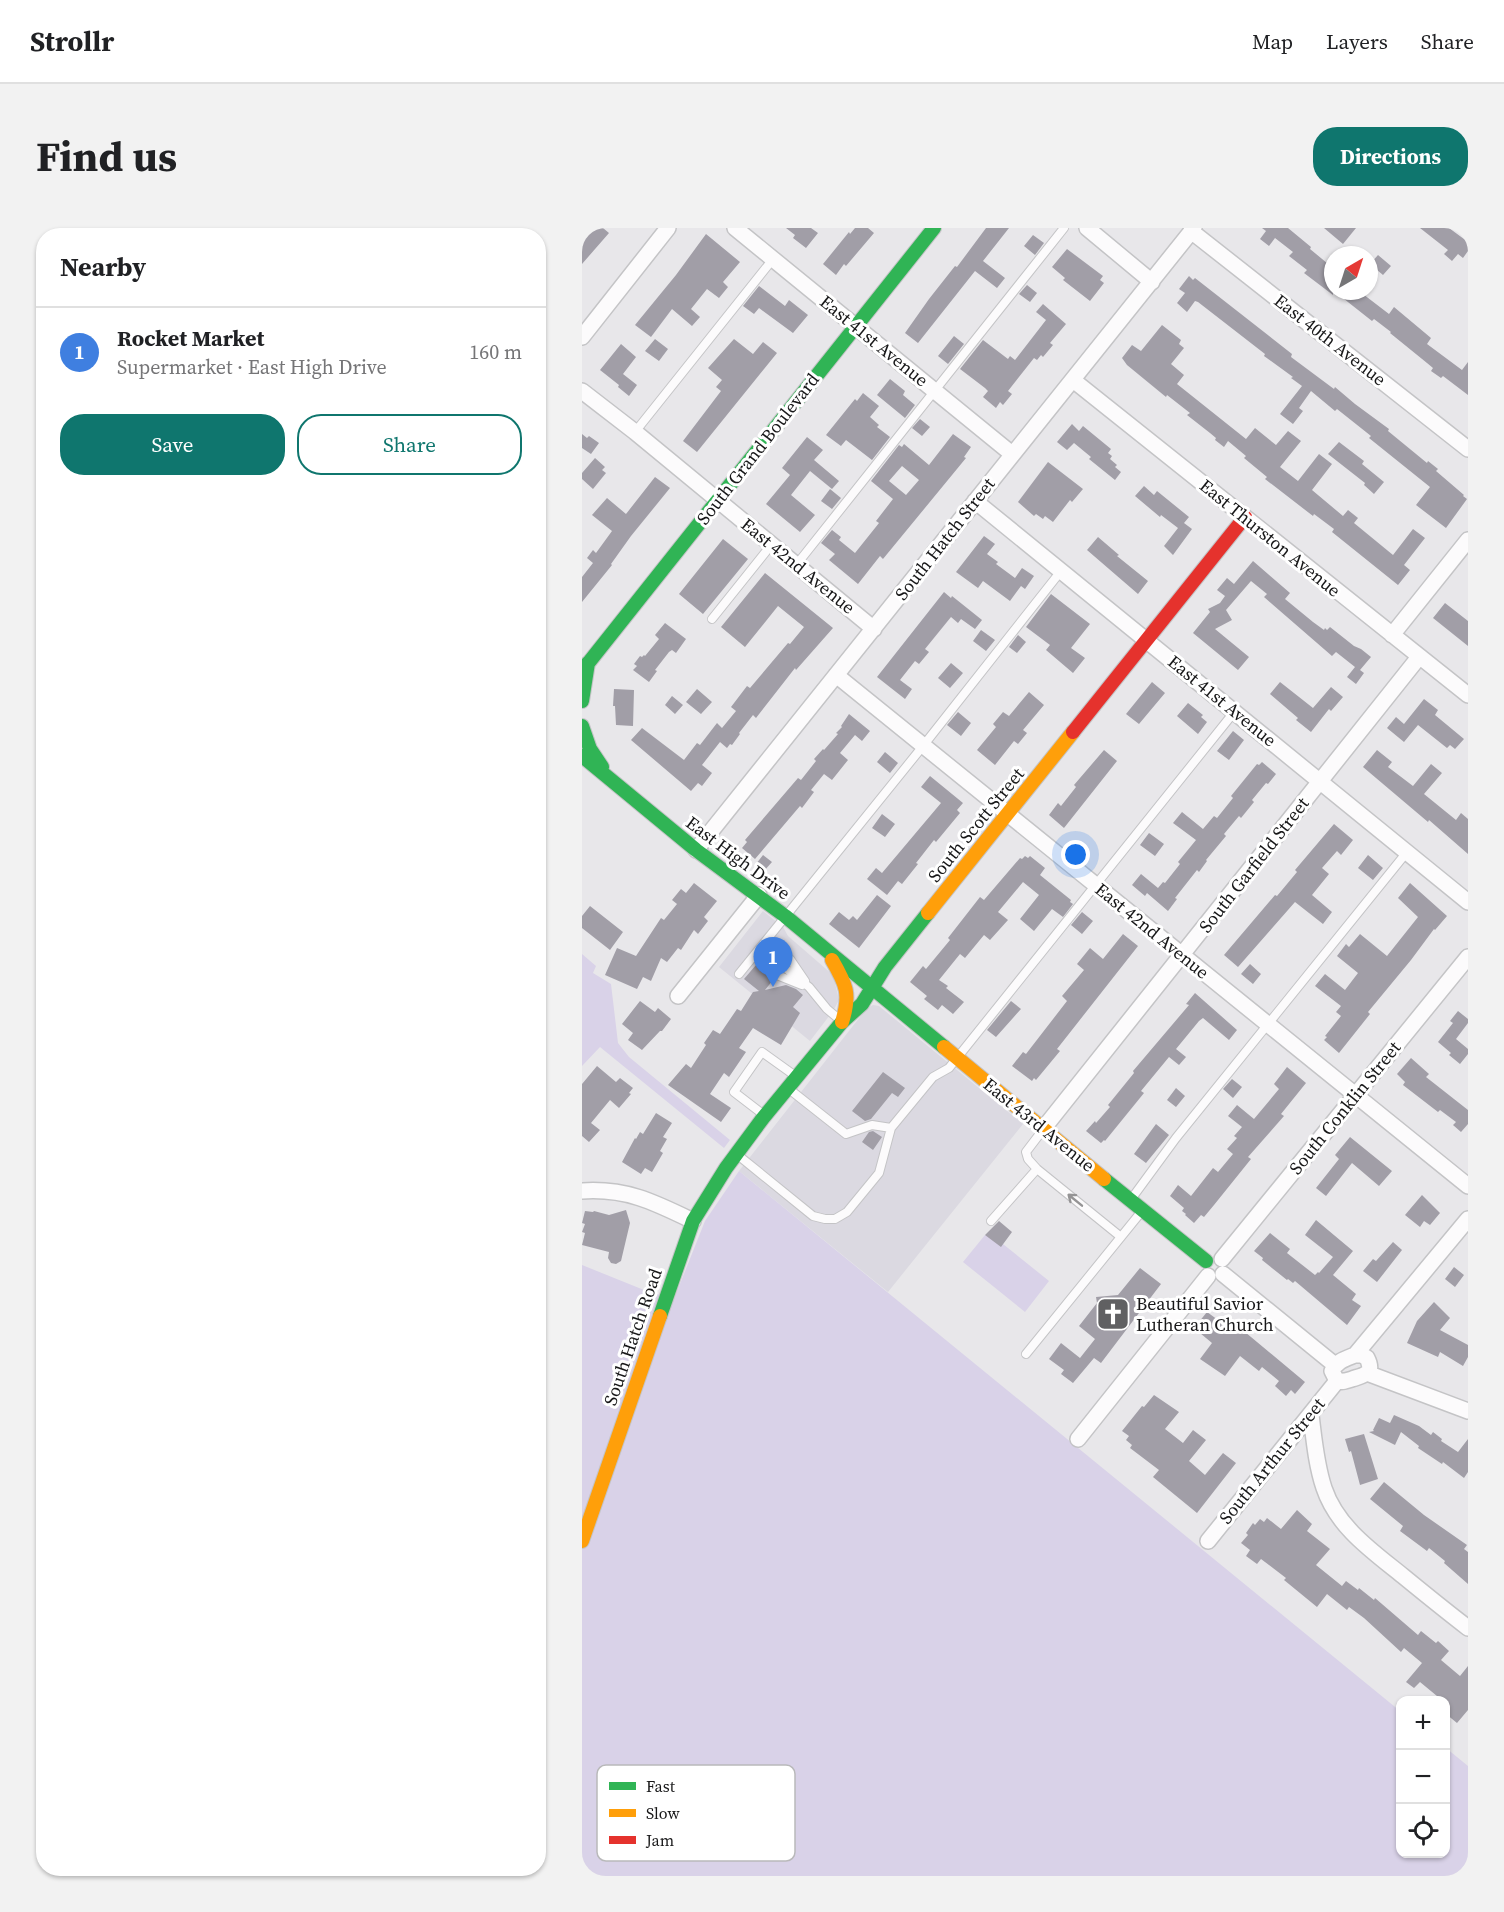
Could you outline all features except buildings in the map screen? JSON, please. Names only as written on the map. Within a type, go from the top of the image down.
[{"type":"main road","name":"South Grand Boulevard","points":[[585,667],[934,228]]},
{"type":"main road","name":"South Scott Street","points":[[736,1154],[842,1022],[857,1011],[866,1000],[885,967],[1245,517]]},
{"type":"main road","points":[[582,701],[585,667]]},
{"type":"main road","points":[[582,726],[590,749],[609,778]]},
{"type":"main road","name":"East High Drive","points":[[582,756],[696,850],[786,916],[872,988]]},
{"type":"main road","points":[[827,951],[848,991],[849,1004],[842,1022]]},
{"type":"main road","name":"East 43rd Avenue","points":[[872,988],[1142,1210],[1215,1267]]},
{"type":"main road","name":"South Hatch Road","points":[[582,1541],[693,1221],[711,1188],[736,1154]]},
{"type":"street","points":[[582,337],[668,228]]},
{"type":"street","name":"East 41st Avenue","points":[[735,228],[1012,454]]},
{"type":"street","points":[[1087,228],[1152,282]]},
{"type":"street","name":"South Hatch Street","points":[[696,850],[1192,230]]},
{"type":"street","name":"East 40th Avenue","points":[[1192,230],[1468,449]]},
{"type":"street","name":"East Thurston Avenue","points":[[1073,380],[1468,695]]},
{"type":"street","name":"East 42nd Avenue","points":[[582,391],[874,629]]},
{"type":"street","name":"East 41st Avenue","points":[[975,501],[1468,902]]},
{"type":"street","points":[[1392,635],[1468,540]]},
{"type":"street","name":"South Garfield Street","points":[[1043,1129],[1419,657]]},
{"type":"street","name":"East 42nd Avenue","points":[[836,675],[1468,1186]]},
{"type":"street","points":[[678,996],[759,896]]},
{"type":"street","name":"South Conklin Street","points":[[1077,1438],[1468,957]]},
{"type":"street","points":[[582,1191],[606,1189],[645,1198],[693,1221]]},
{"type":"street","points":[[1355,1355],[1468,1218]]},
{"type":"street","name":"East 43rd Avenue","points":[[1215,1267],[1335,1365]]},
{"type":"street","points":[[1355,1355],[1367,1358],[1370,1367],[1367,1373],[1360,1378],[1337,1381],[1332,1371],[1335,1365],[1355,1355]]},
{"type":"street","points":[[1367,1373],[1468,1411]]},
{"type":"street","name":"South Arthur Street","points":[[1208,1541],[1337,1381]]},
{"type":"street","points":[[1311,1414],[1319,1471],[1324,1489],[1331,1505],[1345,1525],[1365,1545],[1468,1629]]},
{"type":"lane","points":[[797,564],[1064,228]]},
{"type":"lane","points":[[635,432],[773,259]]},
{"type":"lane","points":[[712,619],[772,544]]},
{"type":"lane","points":[[739,974],[924,746],[1061,571]]},
{"type":"lane","points":[[736,1154],[813,1216],[835,1219],[847,1212],[879,1173],[891,1128],[933,1077],[949,1068],[1235,711]]},
{"type":"lane","points":[[1130,1200],[1176,1138],[1407,852]]},
{"type":"lane","points":[[767,940],[780,951]]},
{"type":"lane","points":[[760,948],[773,959]]},
{"type":"lane","points":[[754,956],[767,966]]},
{"type":"lane","points":[[790,959],[827,1009],[842,1022]]},
{"type":"lane","points":[[784,967],[809,987]]},
{"type":"lane","points":[[777,975],[809,987]]},
{"type":"lane","points":[[765,1116],[734,1092],[762,1052],[846,1134],[872,1125],[891,1128]]},
{"type":"lane","points":[[1043,1129],[1026,1152],[1028,1159],[1037,1169],[1120,1237]]},
{"type":"lane","points":[[991,1221],[1037,1169]]},
{"type":"lane","points":[[1026,1354],[1142,1210]]},
{"type":"shaded area","points":[[763,911],[833,975],[839,1000],[810,1041],[719,967]]},
{"type":"shaded area","points":[[582,954],[596,966],[593,973],[611,984],[618,1043],[629,1057],[730,1140],[724,1148],[600,1047],[582,1066]]},
{"type":"shaded area","points":[[873,1005],[879,1006],[1023,1124],[888,1292],[739,1171],[867,1008]]},
{"type":"shaded area","points":[[739,1171],[1396,1708],[1396,1858],[1450,1858],[1450,1751],[1468,1766],[1468,1876],[582,1876],[582,1265],[644,1290],[674,1299],[705,1221]]},
{"type":"shaded area","points":[[985,1235],[1003,1244],[1049,1281],[1025,1312],[963,1262]]},
{"type":"traffic: fast","points":[[582,671],[934,228]]},
{"type":"traffic: fast","points":[[582,701],[588,663]]},
{"type":"traffic: fast","points":[[582,726],[590,749],[602,767]]},
{"type":"traffic: fast","points":[[582,756],[696,850],[785,916],[944,1047]]},
{"type":"traffic: fast","points":[[660,1316],[693,1221],[726,1168],[763,1118],[842,1022],[862,1004],[885,967],[928,913]]},
{"type":"traffic: fast","points":[[1104,1179],[1206,1261]]},
{"type":"traffic: slow","points":[[928,913],[1073,732]]},
{"type":"traffic: slow","points":[[832,960],[846,990],[842,1022]]},
{"type":"traffic: slow","points":[[944,1047],[1104,1179]]},
{"type":"traffic: slow","points":[[582,1541],[660,1316]]},
{"type":"traffic: jam","points":[[1073,732],[1245,517]]},
{"type":"place","name":"Rocket Market","points":[[773,987]]},
{"type":"place","name":"Beautiful Savior Lutheran Church","points":[[1113,1314]]}]
